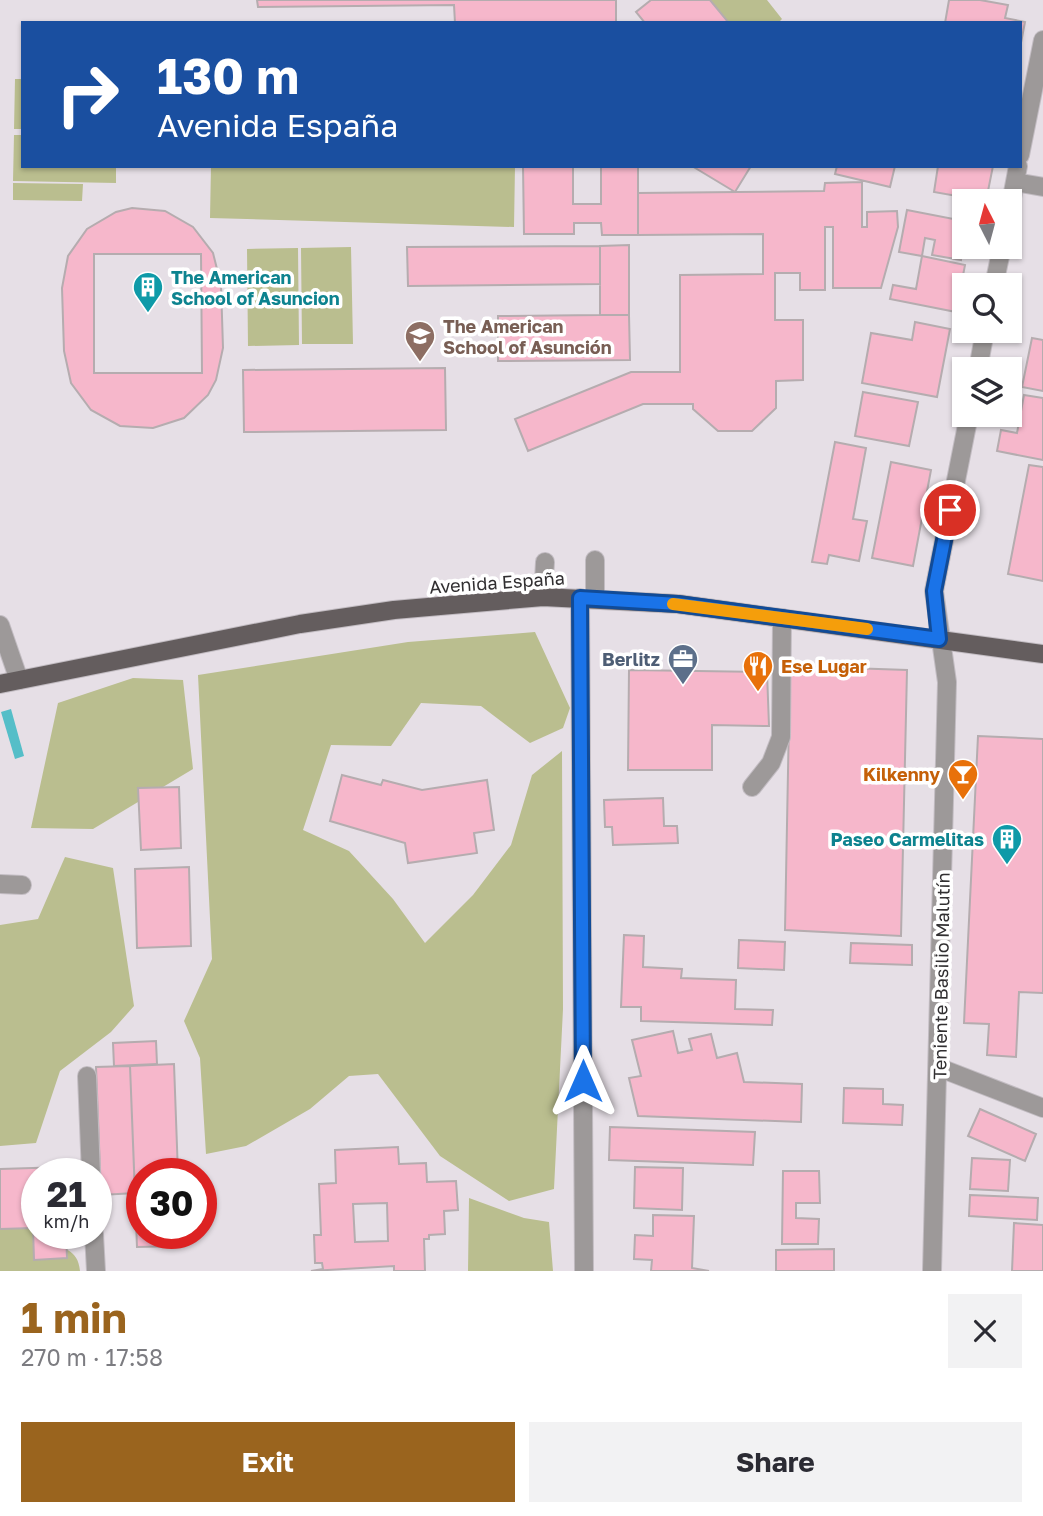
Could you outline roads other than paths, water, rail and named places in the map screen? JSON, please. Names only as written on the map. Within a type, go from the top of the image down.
[{"type":"main road","name":"Avenida España","points":[[0,684],[300,624],[394,610],[543,597],[678,604],[1043,654]]},
{"type":"street","points":[[1022,145],[1043,40]]},
{"type":"street","points":[[1017,174],[1043,187]]},
{"type":"street","name":"Teniente Basilio Malutín","points":[[932,1271],[940,1068],[947,682],[934,591],[967,427]]},
{"type":"street","points":[[584,1271],[588,599],[595,560]]},
{"type":"street","points":[[543,597],[545,562]]},
{"type":"street","points":[[752,787],[771,763],[781,737],[782,618]]},
{"type":"street","points":[[0,625],[19,680]]},
{"type":"street","points":[[0,884],[22,885]]},
{"type":"street","points":[[940,1068],[1043,1108]]},
{"type":"street","points":[[86,1076],[90,1158]]},
{"type":"street","points":[[95,1249],[96,1271]]},
{"type":"water","points":[[11,709],[24,756],[15,759],[1,712]]},
{"type":"place","name":"The American School of Asuncion","points":[[148,314]]},
{"type":"place","name":"The American School of Asunción","points":[[420,363]]},
{"type":"place","name":"Berlitz","points":[[683,686]]},
{"type":"place","name":"Ese Lugar","points":[[758,693]]},
{"type":"place","name":"Kilkenny","points":[[963,801]]},
{"type":"place","name":"Paseo Carmelitas","points":[[1007,866]]}]
